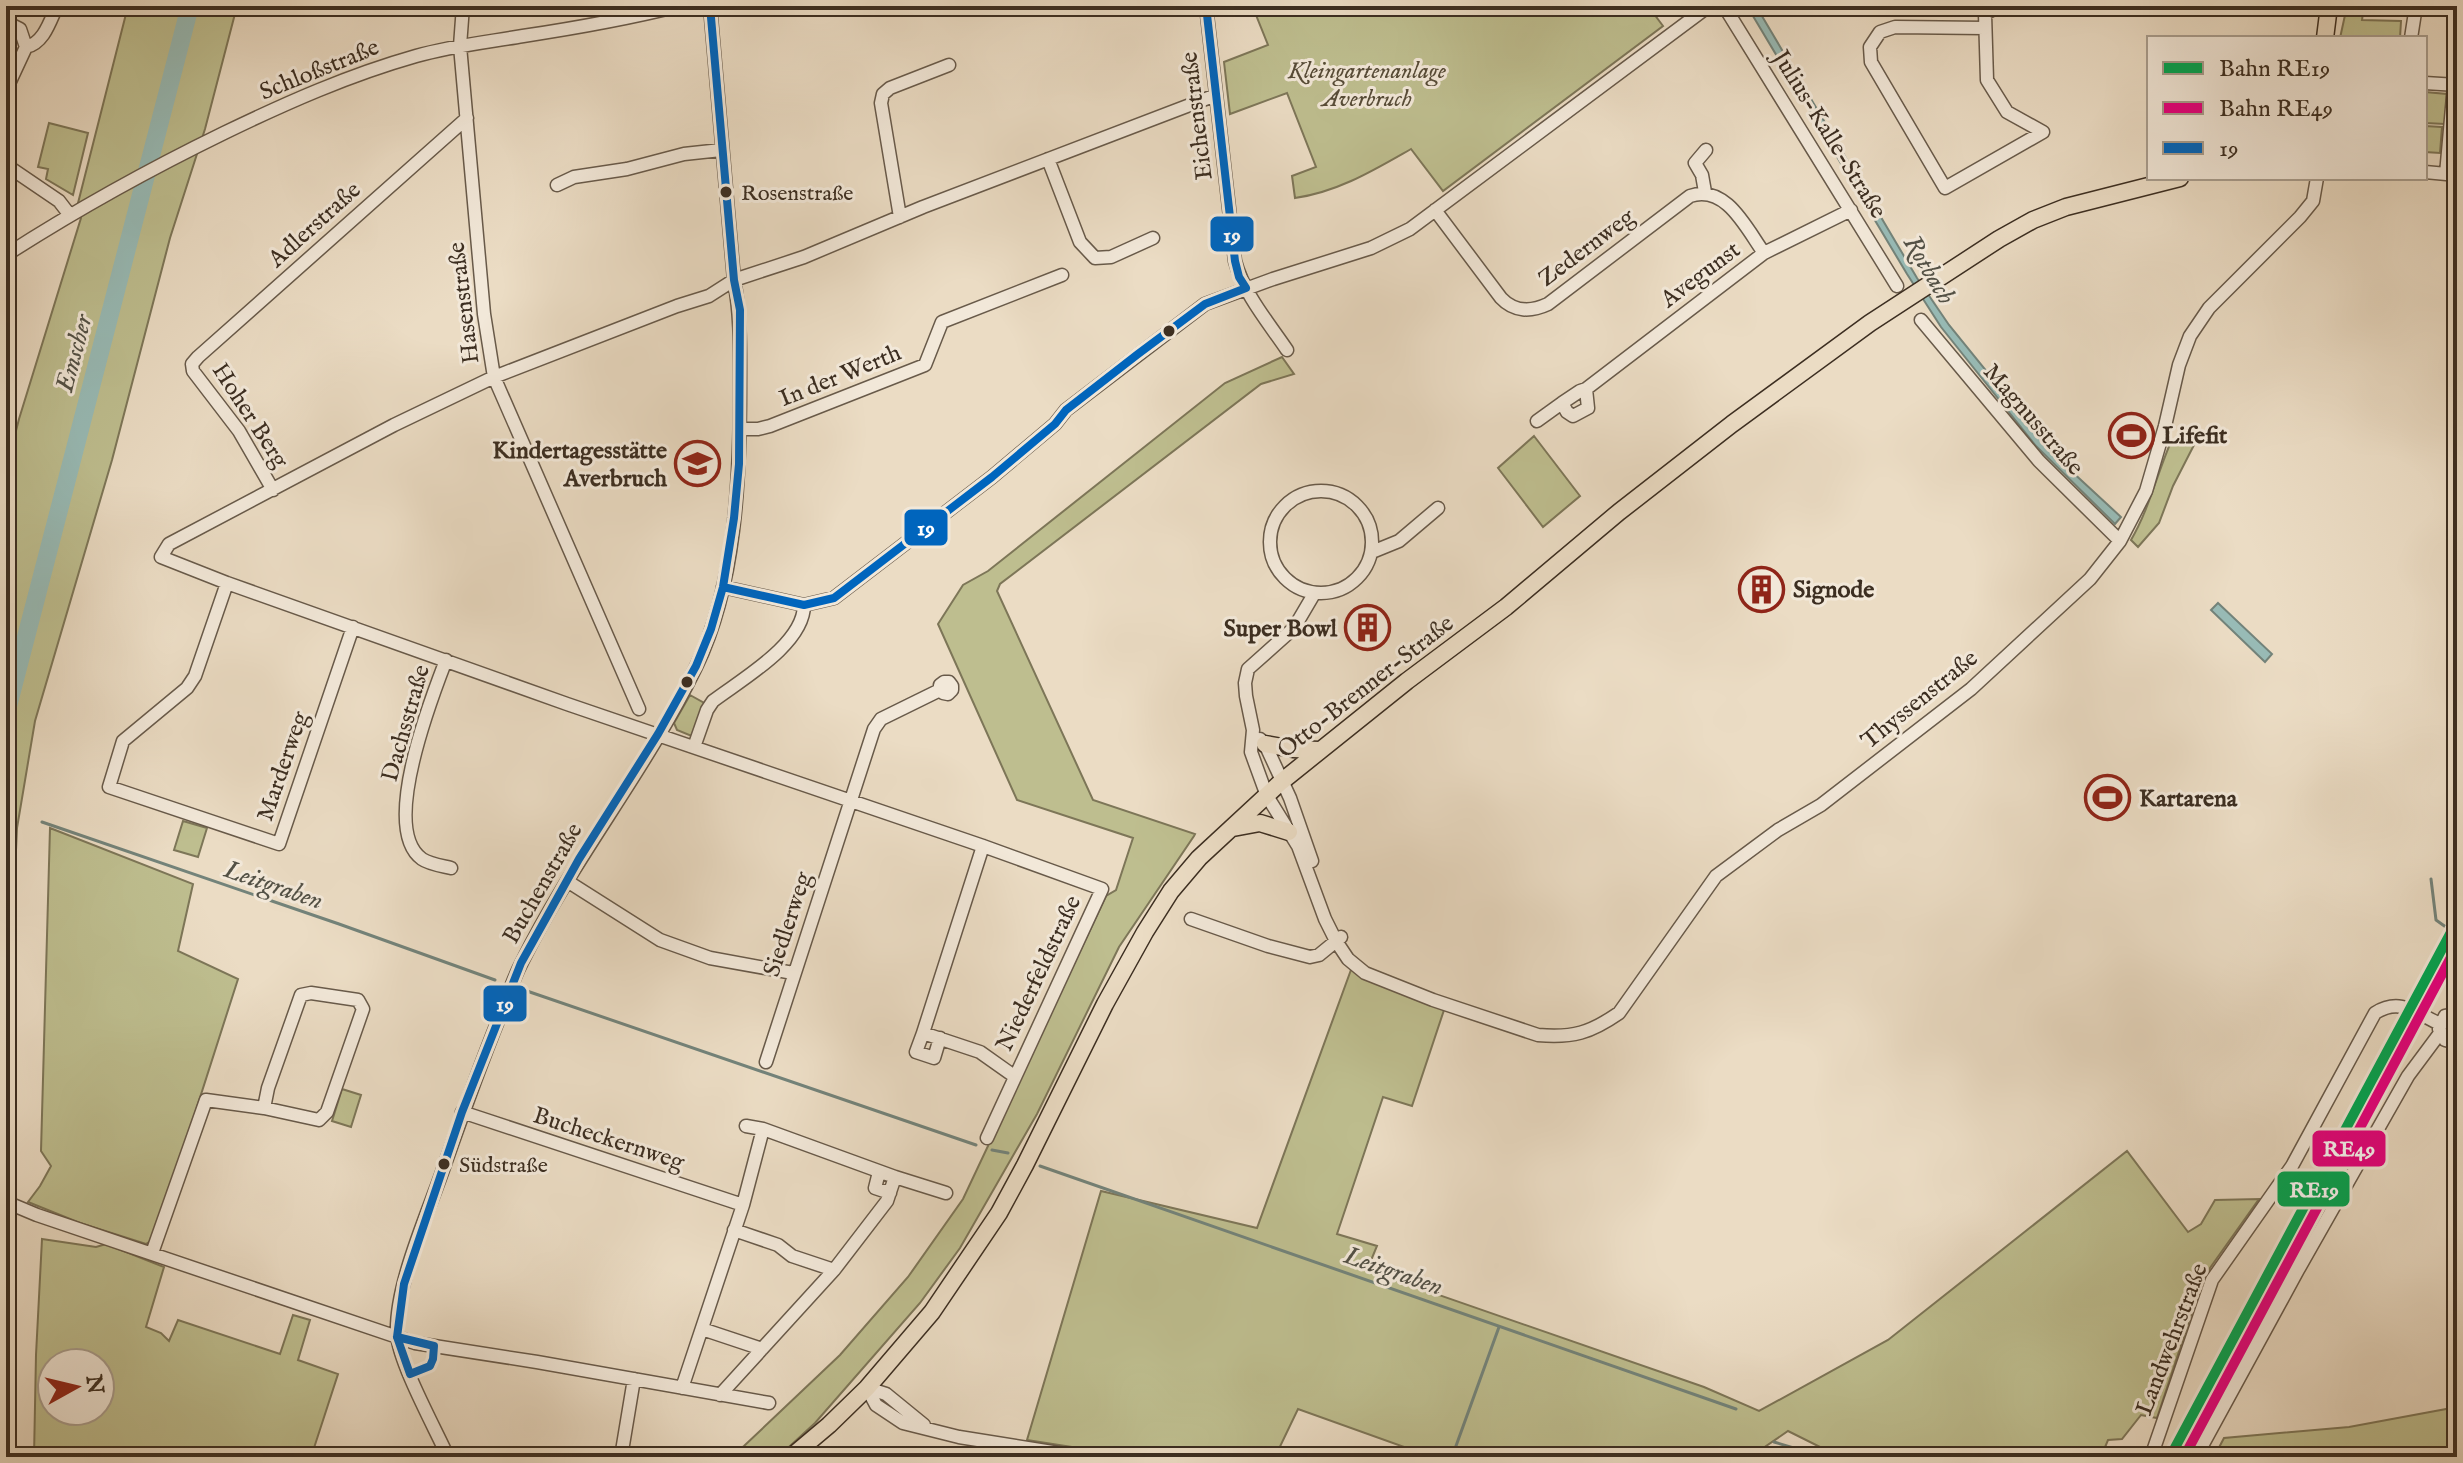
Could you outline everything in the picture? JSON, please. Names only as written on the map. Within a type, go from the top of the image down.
[{"type":"main road","points":[[2325,36],[2329,6]]},
{"type":"main road","name":"Otto-Brenner-Straße","points":[[791,1457],[867,1388],[932,1312],[973,1254],[1025,1165],[1105,1004],[1145,932],[1171,891],[1199,858],[1231,828],[1319,750],[1506,607],[1619,512],[1732,424],[1836,348],[1928,285],[2033,220],[2066,207],[2172,180]]},
{"type":"main road","points":[[1265,744],[1319,750]]},
{"type":"main road","points":[[1231,828],[1260,823],[1289,832]]},
{"type":"street","points":[[26,47],[34,45],[42,37],[57,6]]},
{"type":"street","name":"Hasenstraße","points":[[463,6],[460,46],[485,326],[494,377],[610,628],[639,709]]},
{"type":"street","name":"Schloßstraße","points":[[6,255],[111,190],[284,104],[337,82],[418,55],[623,20],[679,6]]},
{"type":"street","name":"Buchenstraße","points":[[397,1337],[404,1284],[462,1112],[521,963],[696,666],[723,587],[734,518],[740,429],[740,310],[734,280],[721,150],[710,6]]},
{"type":"street","name":"Eichenstraße","points":[[1206,6],[1235,261],[1239,277],[1287,350]]},
{"type":"street","points":[[723,587],[804,605],[834,598],[992,477],[1055,424],[1066,410],[1205,304],[1391,240],[1410,229],[1709,6]]},
{"type":"street","name":"Julius-Kalle-Straße","points":[[1724,6],[1897,286]]},
{"type":"street","points":[[1985,28],[1895,27],[1880,32],[1870,47],[1871,62],[1945,188],[2043,132],[2007,112],[1987,80],[1985,14],[1999,6]]},
{"type":"street","points":[[2411,36],[2416,6]]},
{"type":"street","points":[[6,22],[20,29],[26,47],[6,90]]},
{"type":"street","points":[[900,217],[881,103],[883,94],[890,88],[949,65]]},
{"type":"street","points":[[2427,83],[2455,85],[2452,174],[2427,172]]},
{"type":"street","points":[[940,1038],[934,1058],[916,1052],[983,846],[446,660],[161,557],[169,544],[394,425],[494,377],[709,296],[734,280],[804,257],[1216,95]]},
{"type":"street","name":"Adlerstraße","points":[[192,364],[467,118]]},
{"type":"street","points":[[557,185],[574,177],[627,169],[684,154],[721,150]]},
{"type":"street","points":[[1706,150],[1695,163],[1702,175],[1705,192],[1726,201],[1764,253]]},
{"type":"street","points":[[1048,159],[1080,242],[1095,258],[1111,257],[1153,238]]},
{"type":"street","points":[[6,165],[59,201],[69,214]]},
{"type":"street","name":"Thyssenstraße","points":[[1314,594],[1294,628],[1248,669],[1245,683],[1253,730],[1251,752],[1267,796],[1298,846],[1325,919],[1339,939],[1390,984],[1538,1035],[1582,1034],[1619,1013],[1716,876],[1778,830],[1821,805],[1971,689],[2090,579],[2120,541],[2146,491],[2179,365],[2190,336],[2209,308],[2313,201],[2317,180]]},
{"type":"street","name":"Zedernweg","points":[[1435,210],[1507,305],[1530,310],[1548,304],[1690,196],[1705,192]]},
{"type":"street","name":"Avegunst","points":[[1537,421],[1586,389],[1764,253],[1851,210]]},
{"type":"street","name":"In der Werth","points":[[740,429],[770,426],[925,365],[942,322],[1062,275]]},
{"type":"street","name":"Magnusstraße","points":[[1921,320],[2039,461],[2120,541]]},
{"type":"street","name":"Hoher Berg","points":[[192,364],[193,371],[239,431],[273,490]]},
{"type":"street","name":"Avegunst","points":[[1562,403],[1573,416],[1581,414],[1588,408],[1586,389]]},
{"type":"street","points":[[1303,493],[1338,493],[1354,502],[1366,516],[1372,533],[1372,552],[1365,570],[1351,584],[1333,592],[1314,594],[1297,588],[1284,578],[1274,564],[1269,547],[1270,530],[1277,514],[1288,501],[1303,493]]},
{"type":"street","points":[[1372,552],[1399,541],[1438,508]]},
{"type":"street","name":"Marderweg","points":[[227,583],[195,676],[187,688],[123,741],[109,787],[279,844],[353,627]]},
{"type":"street","points":[[694,747],[713,701],[788,644],[804,615],[804,605]]},
{"type":"street","name":"Dachsstraße","points":[[446,660],[426,712],[404,812],[409,841],[422,859],[451,868]]},
{"type":"street","name":"Siedlerweg","points":[[766,1062],[874,729],[881,719],[940,690]]},
{"type":"street","name":"Thyssenstraße","points":[[1253,730],[1265,744],[1290,798],[1339,939]]},
{"type":"street","name":"Niederfeldstraße","points":[[983,846],[1102,889],[987,1138]]},
{"type":"street","points":[[567,881],[660,940],[710,958],[793,973]]},
{"type":"street","points":[[1191,919],[1310,957],[1319,955],[1339,939]]},
{"type":"street","points":[[152,1253],[206,1100],[319,1120],[327,1112],[363,1009],[358,1000],[311,993],[301,995],[268,1088],[264,1108]]},
{"type":"street","name":"Landwehrstraße","points":[[2151,1457],[2212,1280],[2292,1166],[2375,1013],[2386,1006],[2399,1005],[2446,1036]]},
{"type":"street","points":[[2196,1457],[2408,1076],[2424,1055],[2446,1036],[2445,1016],[2457,1014]]},
{"type":"street","name":"Niederfeldstraße","points":[[923,1033],[980,1052],[1014,1076]]},
{"type":"street","name":"Bucheckernweg","points":[[462,1112],[743,1205]]},
{"type":"street","points":[[746,1126],[763,1129],[946,1193]]},
{"type":"street","points":[[682,1388],[743,1205],[763,1129]]},
{"type":"street","points":[[879,1172],[875,1188],[890,1193]]},
{"type":"street","points":[[720,1395],[834,1270],[887,1201],[895,1177]]},
{"type":"street","points":[[2457,1196],[2457,1303]]},
{"type":"street","points":[[6,1202],[415,1343],[769,1403]]},
{"type":"street","points":[[734,1230],[778,1245],[792,1256],[834,1270]]},
{"type":"street","points":[[702,1329],[762,1349]]},
{"type":"street","points":[[397,1337],[410,1374],[448,1457]]},
{"type":"street","points":[[621,1457],[634,1379]]},
{"type":"street","points":[[867,1388],[876,1405],[903,1423],[959,1437],[1084,1457]]},
{"type":"street","points":[[518,1457],[527,1457]]},
{"type":"green space","points":[[128,6],[237,6],[205,129],[170,238],[112,460],[35,721],[17,828],[6,1070],[6,470],[81,218],[77,207]]},
{"type":"green space","name":"Kleingartenanlage Averbruch","points":[[1255,6],[1648,6],[1663,26],[1443,191],[1411,149],[1341,185],[1295,198],[1292,176],[1316,167],[1287,93],[1230,114],[1224,62],[1268,45]]},
{"type":"green space","points":[[2347,6],[2364,6],[2362,20],[2401,21],[2400,36],[2340,36]]},
{"type":"green space","points":[[2427,92],[2447,94],[2445,124],[2427,123]]},
{"type":"green space","points":[[49,123],[88,133],[73,195],[46,179],[48,169],[38,167]]},
{"type":"green space","points":[[2427,126],[2442,127],[2440,153],[2427,152]]},
{"type":"green space","points":[[1282,357],[1294,374],[1261,384],[1000,584],[997,591],[1093,800],[1195,834],[1119,947],[1037,1114],[960,1248],[920,1303],[815,1423],[778,1457],[727,1457],[744,1446],[840,1355],[908,1277],[963,1199],[1106,896],[1116,890],[1133,838],[1017,800],[938,624],[963,585],[988,571],[1225,383]]},
{"type":"green space","points":[[1534,436],[1580,496],[1543,527],[1498,468]]},
{"type":"green space","points":[[2175,440],[2187,440],[2194,445],[2159,523],[2138,547],[2131,540],[2148,505],[2170,444]]},
{"type":"green space","points":[[690,695],[706,704],[694,737],[677,730],[674,723]]},
{"type":"green space","points":[[183,821],[207,828],[198,857],[174,850]]},
{"type":"green space","points":[[50,828],[193,884],[178,951],[238,979],[155,1238],[146,1244],[28,1202],[51,1166],[41,1151]]},
{"type":"green space","points":[[1352,967],[1445,1007],[1412,1106],[1383,1097],[1337,1234],[1377,1246],[1367,1270],[1704,1387],[1759,1411],[1888,1340],[2127,1151],[2188,1232],[2201,1224],[2215,1200],[2259,1199],[2210,1268],[2196,1300],[2157,1418],[2141,1415],[2122,1439],[2108,1440],[2103,1452],[2116,1457],[1840,1457],[1788,1431],[1750,1457],[1432,1457],[1298,1409],[1275,1457],[1136,1457],[1027,1440],[1101,1191],[1257,1228]]},
{"type":"green space","points":[[342,1089],[361,1095],[351,1127],[332,1121]]},
{"type":"green space","points":[[6,1210],[14,1384],[10,1457],[6,1457]]},
{"type":"green space","points":[[42,1239],[96,1247],[106,1244],[164,1267],[146,1327],[161,1333],[169,1341],[178,1320],[280,1354],[293,1315],[310,1320],[298,1360],[338,1374],[313,1451],[331,1457],[34,1457],[36,1355],[36,1427],[116,1427],[116,1347],[36,1347]]},
{"type":"green space","points":[[2457,1407],[2457,1457],[2214,1457],[2224,1438],[2349,1427]]},
{"type":"water","points":[[1747,6],[1756,6],[1917,278],[1949,325],[2043,441],[2121,517],[2115,524],[2036,446],[1941,327]]},
{"type":"water","points":[[2218,603],[2272,654],[2265,662],[2211,610]]},
{"type":"waterway","name":"Emscher","points":[[6,714],[190,6]]},
{"type":"waterway","name":"Leitgraben","points":[[42,822],[495,980]]},
{"type":"waterway","name":"Rotbach","points":[[2431,879],[2436,920],[2457,935]]},
{"type":"waterway","name":"Leitgraben","points":[[524,990],[976,1145]]},
{"type":"waterway","name":"Leitgraben","points":[[992,1150],[1008,1153]]},
{"type":"waterway","name":"Leitgraben","points":[[1040,1166],[1736,1409]]},
{"type":"waterway","points":[[1452,1457],[1499,1327]]},
{"type":"waterway","name":"Leitgraben","points":[[1774,1442],[1824,1457]]},
{"type":"rail line","name":"RE19","points":[[2170,1457],[2457,921]]},
{"type":"rail line","name":"RE49","points":[[2184,1457],[2457,946]]},
{"type":"transit line","name":"19","points":[[397,1337],[404,1284],[462,1112],[521,963],[579,859],[658,734],[696,666],[723,587],[739,464],[740,310],[734,280],[710,6]]},
{"type":"transit line","name":"19","points":[[723,587],[804,605],[834,598],[992,477],[1055,424],[1066,410],[1138,354],[1205,304],[1246,288],[1235,261],[1206,6]]},
{"type":"transit line","name":"19","points":[[397,1337],[434,1346],[430,1366],[410,1374],[397,1337]]},
{"type":"place","name":"Rosenstraße","points":[[726,192]]},
{"type":"place","name":"Lifefit","points":[[2131,435]]},
{"type":"place","name":"Kindertagesstätte Averbruch","points":[[698,464]]},
{"type":"place","name":"Signode","points":[[1762,589]]},
{"type":"place","name":"Super Bowl","points":[[1368,628]]},
{"type":"place","name":"Kartarena","points":[[2108,798]]},
{"type":"place","name":"Südstraße","points":[[444,1164]]}]
